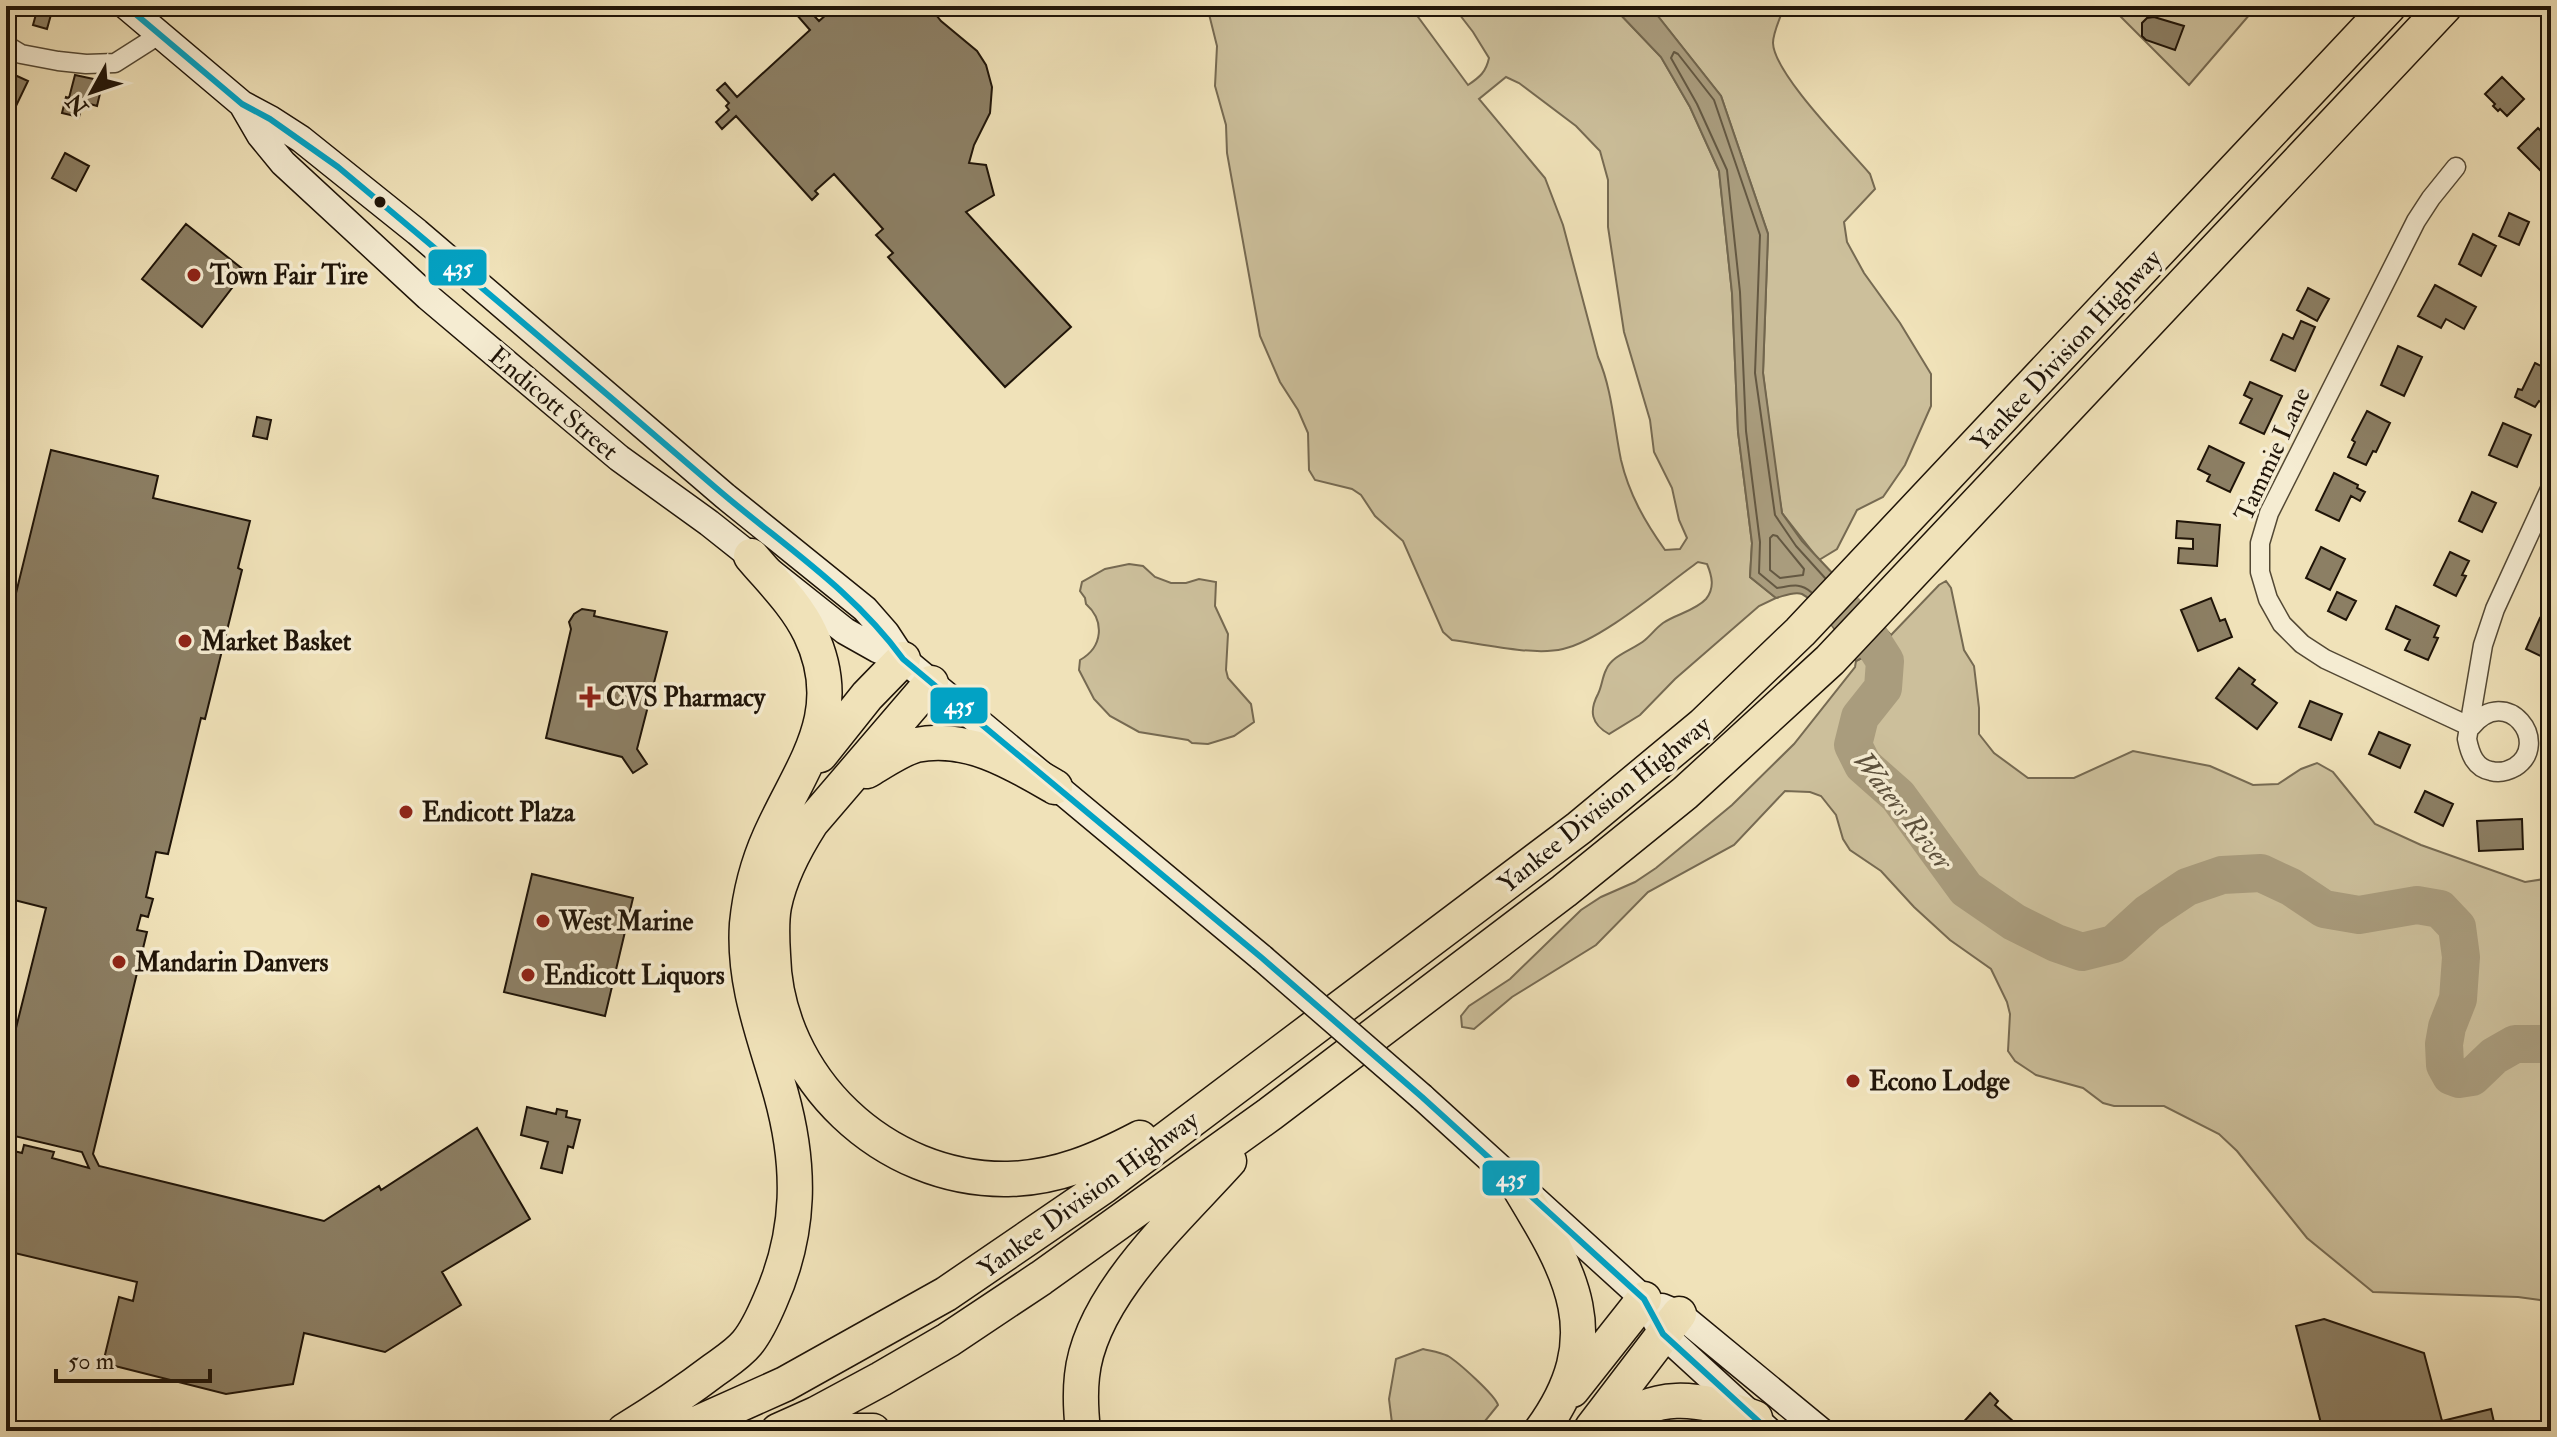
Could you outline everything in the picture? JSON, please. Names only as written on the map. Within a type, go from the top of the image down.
[{"type":"highway","name":"Yankee Division Highway","points":[[680,1431],[785,1384],[946,1294],[1104,1186],[1579,828],[1703,725],[1857,573],[2389,6]]},
{"type":"highway","name":"Yankee Division Highway","points":[[778,1431],[829,1407],[948,1340],[1041,1278],[1270,1114],[1632,837],[1709,772],[1830,660],[1886,602],[2445,6]]},
{"type":"highway","points":[[624,1431],[687,1391],[747,1344],[769,1303],[786,1256],[795,1216],[797,1191],[790,1124],[759,1025],[746,951],[751,892],[759,864],[817,743],[824,715],[825,687],[820,658],[809,632],[792,604],[751,556]]},
{"type":"highway","points":[[799,782],[867,696],[903,659]]},
{"type":"highway","points":[[931,683],[827,804],[796,846],[774,906],[772,935],[776,991],[795,1049],[816,1083],[839,1109],[864,1130],[907,1156],[936,1168],[978,1177],[1008,1179],[1060,1173],[1102,1158],[1239,1084]]},
{"type":"highway","points":[[827,804],[890,757],[914,746],[931,743],[954,744],[991,754],[1055,787]]},
{"type":"highway","points":[[1083,1431],[1082,1374],[1091,1338],[1103,1312],[1120,1284],[1141,1259],[1270,1114]]},
{"type":"highway","points":[[1516,1182],[1556,1250],[1570,1279],[1576,1302],[1576,1351],[1572,1375],[1549,1419]]},
{"type":"highway","points":[[1549,1419],[1644,1299]]},
{"type":"highway","points":[[1589,1431],[1671,1324]]},
{"type":"highway","points":[[1603,1431],[1646,1405],[1671,1400],[1727,1408],[1762,1424]]},
{"type":"highway","points":[[851,1431],[873,1431]]},
{"type":"main road","name":"Endicott Street","points":[[126,6],[242,104],[301,139],[405,222],[725,496],[865,609],[903,659],[1262,958],[1516,1182],[1671,1324],[1762,1424]]},
{"type":"main road","name":"Endicott Street","points":[[242,104],[260,135],[283,163],[428,297],[619,458],[751,556],[845,631],[903,659]]},
{"type":"main road","name":"Endicott Street","points":[[1671,1324],[1821,1431]]},
{"type":"street","points":[[6,45],[21,54],[58,61],[115,63],[159,35]]},
{"type":"street","name":"Tammie Lane","points":[[2456,167],[2416,221],[2269,513],[2260,543],[2260,572],[2268,599],[2282,624],[2302,644],[2325,659],[2471,727],[2483,645],[2495,609],[2551,487]]},
{"type":"shaded area","points":[[1207,6],[1410,6],[1468,85],[1482,74],[1489,58],[1453,6],[1606,6],[1619,13],[1661,57],[1690,107],[1719,171],[1732,293],[1738,432],[1752,543],[1750,577],[1776,598],[1759,606],[1675,679],[1640,715],[1609,734],[1598,726],[1593,711],[1609,665],[1663,623],[1706,599],[1712,582],[1707,564],[1698,562],[1614,624],[1579,644],[1563,649],[1508,649],[1452,640],[1443,632],[1403,541],[1375,516],[1361,495],[1352,489],[1315,480],[1309,470],[1308,433],[1280,382],[1260,336],[1227,153],[1226,125],[1215,86],[1217,46]],"holes":[[[1506,77],[1519,83],[1576,126],[1600,151],[1608,180],[1608,227],[1624,332],[1650,420],[1654,452],[1672,488],[1679,520],[1687,538],[1680,549],[1665,550],[1644,518],[1628,484],[1607,382],[1563,225],[1545,178],[1479,99]]]},
{"type":"shaded area","points":[[1641,6],[1784,6],[1773,43],[1785,73],[1870,174],[1875,189],[1844,222],[1847,242],[1931,374],[1931,406],[1905,465],[1883,497],[1857,510],[1837,549],[1819,560],[1782,513],[1775,471],[1763,373],[1768,234],[1721,96],[1657,15]]},
{"type":"shaded area","points":[[2110,6],[2257,6],[2189,85]]},
{"type":"shaded area","points":[[1129,564],[1143,566],[1155,577],[1171,583],[1199,579],[1216,582],[1215,606],[1228,634],[1228,678],[1251,704],[1254,722],[1234,736],[1208,744],[1139,732],[1110,716],[1094,699],[1079,670],[1080,660],[1088,655],[1097,641],[1099,626],[1080,591],[1082,582],[1105,569]]},
{"type":"shaded area","points":[[1946,581],[1951,588],[1964,650],[1974,666],[1979,734],[1994,753],[2028,778],[2074,778],[2133,751],[2210,766],[2253,785],[2278,784],[2317,763],[2333,772],[2375,824],[2421,845],[2525,882],[2551,878],[2551,1306],[2540,1300],[2518,1297],[2373,1292],[2307,1238],[2237,1151],[2219,1134],[2164,1106],[2114,1106],[2103,1103],[2083,1088],[2036,1075],[2015,1061],[2008,1051],[2010,1014],[2007,1002],[1991,969],[1950,940],[1881,871],[1850,850],[1843,839],[1836,815],[1821,796],[1810,792],[1785,791],[1734,845],[1648,892],[1596,945],[1512,997],[1474,1029],[1462,1027],[1461,1016],[1469,1006],[1510,979],[1581,910],[1656,868],[1732,805],[1794,744],[1855,667],[1856,661],[1870,654]]},
{"type":"shaded area","points":[[1423,1349],[1453,1359],[1495,1400],[1498,1405],[1477,1431],[1393,1431],[1389,1399],[1396,1359]]},
{"type":"water","points":[[1606,6],[1641,6],[1657,15],[1721,96],[1768,234],[1763,373],[1782,513],[1802,541],[1891,635],[1870,654],[1856,661],[1809,599],[1796,593],[1776,598],[1750,577],[1752,543],[1738,432],[1732,293],[1719,171],[1690,107],[1661,57],[1619,13]]},
{"type":"building","points":[[789,6],[805,6],[819,21],[836,6],[929,6],[941,21],[977,51],[986,65],[992,87],[990,113],[969,163],[986,165],[994,195],[966,212],[1071,327],[1005,387],[888,257],[893,253],[876,235],[883,229],[834,174],[815,191],[818,194],[812,200],[736,116],[722,129],[716,122],[729,110],[726,106],[729,103],[717,90],[725,83],[737,97],[810,30]]},
{"type":"building","points":[[38,7],[52,11],[47,29],[33,25]]},
{"type":"building","points":[[2154,17],[2184,26],[2175,50],[2142,36],[2142,23]]},
{"type":"building","points":[[6,71],[28,81],[16,106],[11,104],[6,115]]},
{"type":"building","points":[[75,75],[103,81],[97,106],[83,102],[79,117],[62,113]]},
{"type":"building","points":[[2502,77],[2524,99],[2507,116],[2493,106],[2495,104],[2485,94]]},
{"type":"building","points":[[2538,128],[2551,141],[2551,163],[2542,172],[2518,148]]},
{"type":"building","points":[[65,153],[89,166],[76,191],[52,178]]},
{"type":"building","points":[[2509,213],[2529,222],[2519,245],[2499,236]]},
{"type":"building","name":"Town Fair Tire","points":[[186,224],[245,271],[202,327],[142,279]]},
{"type":"building","points":[[2473,234],[2496,246],[2481,276],[2459,264]]},
{"type":"building","points":[[2435,285],[2476,307],[2464,329],[2446,319],[2441,328],[2418,316]]},
{"type":"building","points":[[2308,288],[2329,299],[2317,321],[2297,310]]},
{"type":"building","points":[[2301,321],[2315,327],[2295,371],[2271,360],[2283,334],[2293,339]]},
{"type":"building","points":[[2398,346],[2422,357],[2404,396],[2381,385]]},
{"type":"building","points":[[2535,363],[2551,371],[2551,386],[2543,403],[2539,401],[2535,407],[2515,397],[2518,389],[2522,390]]},
{"type":"building","points":[[2250,382],[2282,396],[2264,434],[2240,423],[2252,399],[2244,395]]},
{"type":"building","points":[[2367,411],[2390,423],[2366,465],[2348,457],[2355,442],[2352,440]]},
{"type":"building","points":[[257,417],[271,420],[267,439],[253,436]]},
{"type":"building","points":[[2503,423],[2531,435],[2517,467],[2489,455]]},
{"type":"building","points":[[2209,446],[2244,463],[2230,492],[2207,481],[2210,475],[2198,469]]},
{"type":"building","points":[[51,450],[158,476],[153,498],[250,521],[238,568],[242,570],[168,854],[156,852],[146,897],[153,899],[148,917],[141,915],[137,930],[147,932],[93,1154],[99,1166],[324,1221],[379,1186],[381,1190],[477,1128],[530,1219],[442,1272],[461,1305],[385,1352],[304,1333],[293,1384],[226,1394],[103,1363],[119,1297],[133,1301],[137,1282],[6,1251],[6,1149],[22,1153],[24,1145],[54,1152],[52,1158],[89,1168],[82,1152],[6,1134],[6,1068],[46,908],[6,898],[6,634]]},
{"type":"building","points":[[2334,473],[2365,492],[2360,501],[2351,496],[2339,521],[2316,510]]},
{"type":"building","points":[[2472,492],[2496,503],[2482,532],[2459,521]]},
{"type":"building","points":[[2177,521],[2220,525],[2217,566],[2178,563],[2179,548],[2193,549],[2193,539],[2176,538]]},
{"type":"building","points":[[2321,547],[2345,559],[2330,590],[2306,578]]},
{"type":"building","points":[[2450,552],[2469,561],[2462,575],[2466,576],[2456,596],[2434,585]]},
{"type":"building","points":[[2337,592],[2356,601],[2346,620],[2328,611]]},
{"type":"building","points":[[2211,598],[2220,621],[2225,619],[2232,637],[2198,651],[2181,610]]},
{"type":"building","points":[[2396,606],[2439,626],[2434,637],[2438,638],[2428,660],[2405,650],[2410,640],[2386,629]]},
{"type":"building","name":"CVS Pharmacy","points":[[582,609],[595,611],[594,616],[667,632],[637,749],[647,764],[633,773],[622,757],[546,738],[571,629],[569,622]]},
{"type":"building","points":[[2540,618],[2551,624],[2549,660],[2526,649]]},
{"type":"building","points":[[2239,668],[2255,680],[2252,684],[2277,703],[2257,729],[2216,698]]},
{"type":"building","points":[[2310,701],[2342,714],[2331,740],[2299,727]]},
{"type":"building","points":[[2379,732],[2410,745],[2400,768],[2369,754]]},
{"type":"building","points":[[2425,791],[2453,804],[2443,826],[2415,812]]},
{"type":"building","points":[[2522,819],[2523,849],[2479,851],[2477,821]]},
{"type":"building","points":[[532,874],[633,898],[605,1016],[504,992]]},
{"type":"building","points":[[527,1107],[556,1114],[557,1109],[567,1111],[566,1117],[580,1120],[573,1148],[568,1146],[562,1173],[541,1168],[548,1142],[521,1135]]},
{"type":"building","points":[[2324,1319],[2424,1353],[2442,1421],[2491,1409],[2496,1431],[2323,1431],[2296,1326]]},
{"type":"building","points":[[1990,1393],[1998,1401],[1995,1405],[2014,1422],[2009,1427],[2013,1431],[1961,1431],[1958,1428]]},
{"type":"waterway","name":"Waters River","points":[[1843,609],[1871,639],[1885,661],[1883,688],[1860,717],[1853,745],[1863,765],[1898,796],[1966,889],[2014,922],[2082,952],[2114,944],[2148,913],[2187,887],[2222,875],[2261,873],[2291,887],[2324,909],[2359,915],[2417,905],[2440,909],[2457,927],[2461,957],[2458,999],[2444,1044],[2445,1065],[2451,1076],[2459,1079],[2472,1077],[2494,1056],[2515,1044],[2551,1044]]},
{"type":"transit line","name":"435","points":[[126,6],[242,104],[270,119],[338,167],[716,488],[815,568],[861,611],[903,659],[1262,958],[1422,1097],[1644,1299],[1663,1334],[1769,1431]]},
{"type":"place","name":"Town Fair Tire","points":[[194,275]]},
{"type":"place","name":"Market Basket","points":[[185,641]]},
{"type":"place","name":"CVS Pharmacy","points":[[590,697]]},
{"type":"place","name":"Endicott Plaza","points":[[406,812]]},
{"type":"place","name":"West Marine","points":[[543,921]]},
{"type":"place","name":"Mandarin Danvers","points":[[119,962]]},
{"type":"place","name":"Endicott Liquors","points":[[528,975]]},
{"type":"place","name":"Econo Lodge","points":[[1853,1081]]}]
